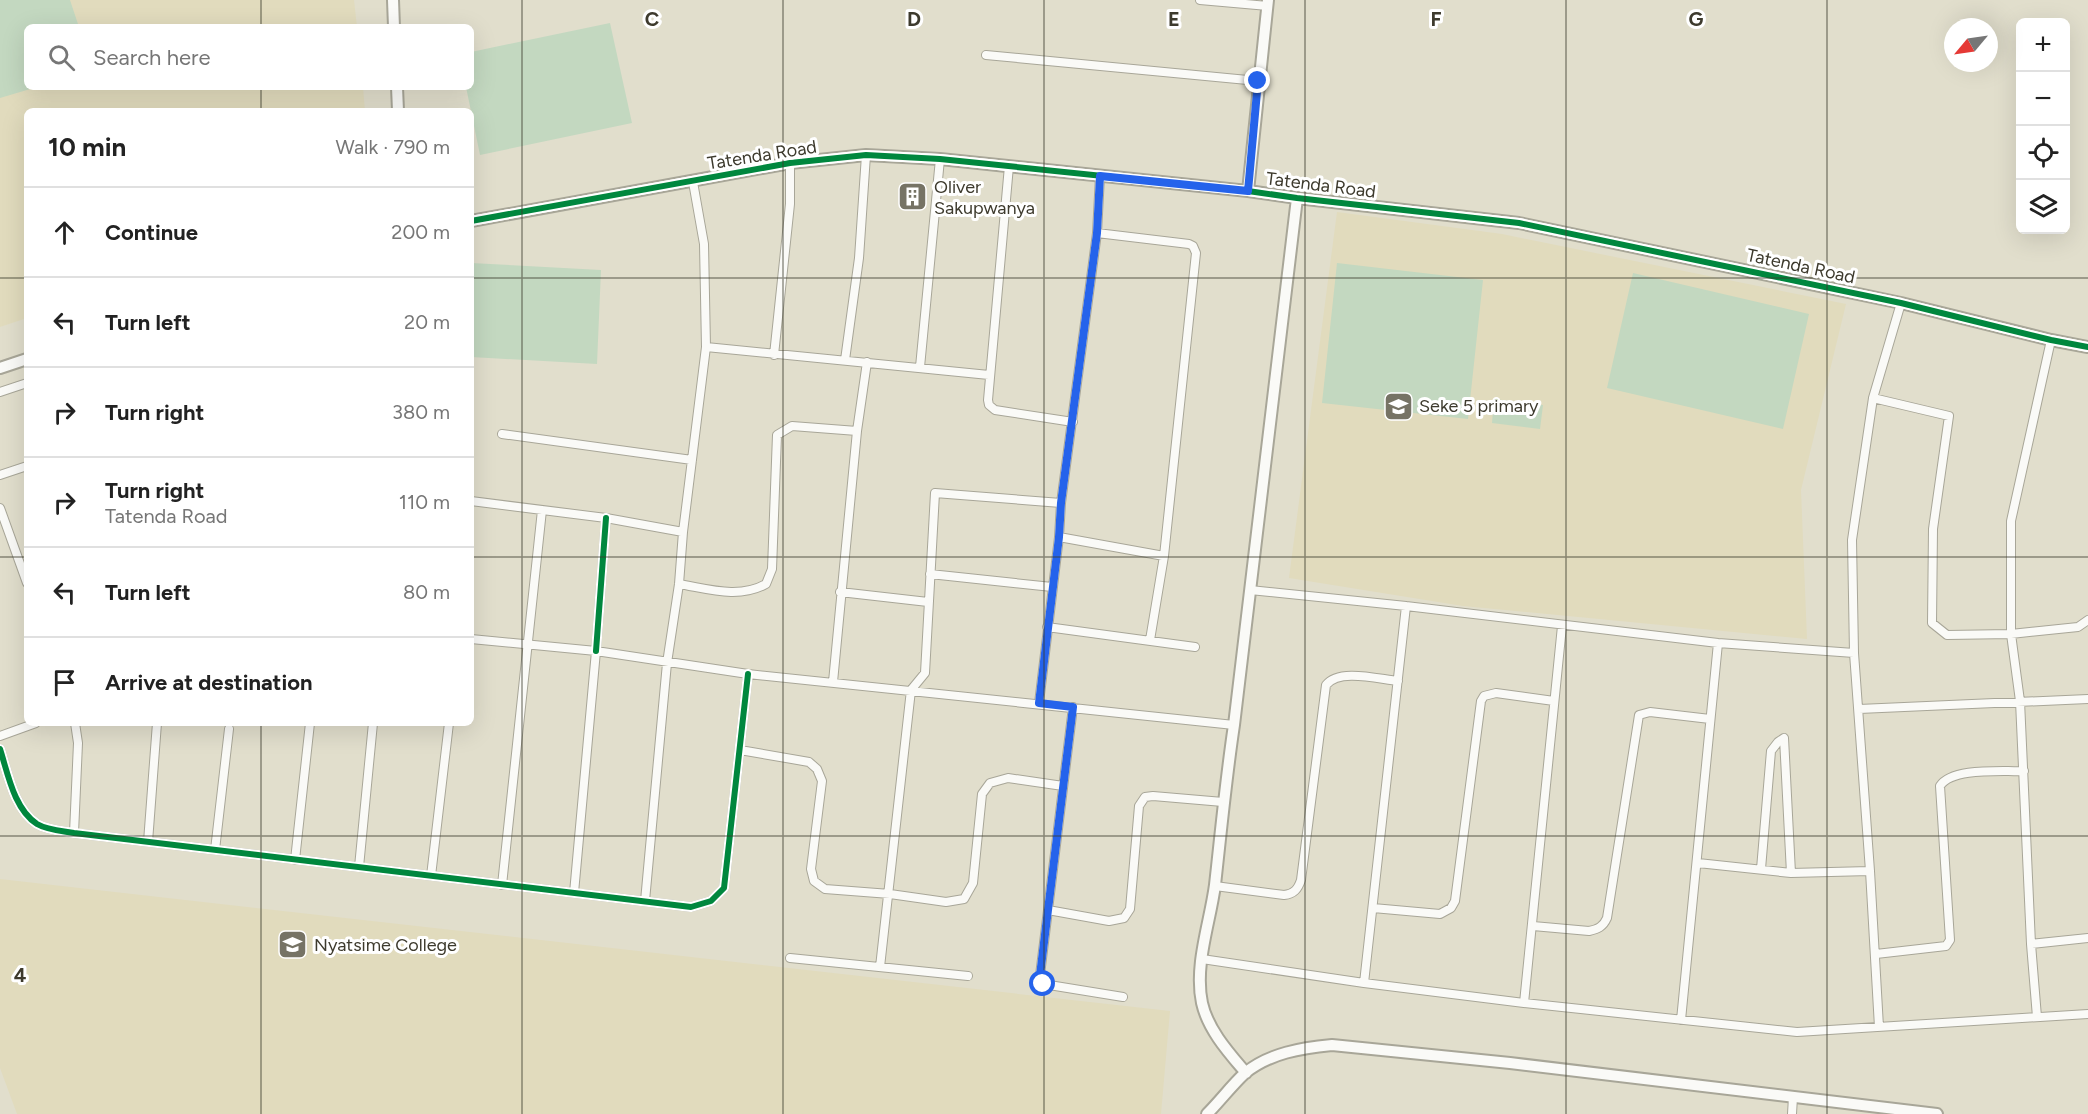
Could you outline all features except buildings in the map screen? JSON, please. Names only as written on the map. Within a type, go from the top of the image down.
[{"type":"street","points":[[393,0],[394,24]]},
{"type":"street","points":[[1200,0],[1268,3],[1248,191]]},
{"type":"street","points":[[986,55],[1258,81]]},
{"type":"street","points":[[397,90],[398,108]]},
{"type":"street","points":[[846,360],[859,258],[866,155]]},
{"type":"street","name":"Tatenda Road","points":[[474,220],[790,163],[866,155],[940,159],[1248,191],[1519,223],[1901,303],[2088,347]]},
{"type":"street","points":[[920,367],[940,159]]},
{"type":"street","points":[[774,355],[790,204],[790,163]]},
{"type":"street","points":[[1009,166],[988,400],[992,408],[1073,422]]},
{"type":"street","points":[[1039,703],[1061,503],[1097,233],[1100,176]]},
{"type":"street","points":[[645,901],[667,663],[679,584],[683,532],[706,347],[704,244],[693,182]]},
{"type":"street","points":[[1246,1073],[1226,1050],[1210,1024],[1202,1005],[1200,987],[1202,959],[1215,886],[1223,802],[1297,198]]},
{"type":"street","points":[[1097,233],[1190,244],[1196,253],[1164,556],[1150,640]]},
{"type":"street","points":[[1879,1027],[1854,653],[1852,540],[1873,398],[1901,303]]},
{"type":"street","points":[[2037,1017],[2031,944],[2020,701],[2011,634],[2011,521],[2051,340]]},
{"type":"street","points":[[706,347],[989,375]]},
{"type":"street","points":[[0,368],[24,360]]},
{"type":"street","points":[[833,682],[856,431],[867,362]]},
{"type":"street","points":[[0,392],[24,384]]},
{"type":"street","points":[[1873,398],[1949,416],[1933,529],[1932,623],[1947,635],[2011,634],[2078,627],[2088,620]]},
{"type":"street","points":[[679,584],[731,593],[754,591],[766,584],[772,569],[777,435],[792,426],[856,431]]},
{"type":"street","points":[[502,434],[692,460]]},
{"type":"street","points":[[0,475],[24,466]]},
{"type":"street","points":[[880,968],[911,690],[925,673],[935,493],[1061,503]]},
{"type":"street","points":[[474,501],[606,518],[683,532]]},
{"type":"street","points":[[0,508],[24,574]]},
{"type":"street","points":[[502,885],[542,510]]},
{"type":"street","points":[[574,893],[606,518]]},
{"type":"street","points":[[1059,537],[1164,556]]},
{"type":"street","points":[[930,574],[1052,587]]},
{"type":"street","points":[[1250,590],[1718,643],[1854,653]]},
{"type":"street","points":[[840,592],[928,602]]},
{"type":"street","points":[[1364,983],[1406,606]]},
{"type":"street","points":[[1524,1003],[1562,626]]},
{"type":"street","points":[[1047,627],[1195,647]]},
{"type":"street","points":[[474,639],[596,651],[748,674],[1234,725]]},
{"type":"street","points":[[1682,1020],[1718,643]]},
{"type":"street","points":[[0,749],[16,795],[25,813],[39,825],[74,833],[691,907],[711,901],[724,888],[748,674]]},
{"type":"street","points":[[1215,886],[1284,896],[1298,888],[1301,880],[1326,685],[1330,679],[1342,675],[1398,681]]},
{"type":"street","points":[[1373,908],[1440,914],[1450,908],[1455,901],[1484,696],[1496,693],[1554,701]]},
{"type":"street","points":[[1859,710],[2088,699]]},
{"type":"street","points":[[1073,707],[1040,975],[1043,984],[1123,997]]},
{"type":"street","points":[[1533,926],[1589,931],[1604,925],[1607,918],[1639,715],[1650,712],[1710,719]]},
{"type":"street","points":[[0,736],[28,726]]},
{"type":"street","points":[[74,833],[78,743],[75,726]]},
{"type":"street","points":[[148,842],[157,726]]},
{"type":"street","points":[[295,860],[310,726]]},
{"type":"street","points":[[359,867],[373,726]]},
{"type":"street","points":[[431,876],[448,726]]},
{"type":"street","points":[[215,850],[229,729]]},
{"type":"street","points":[[1761,869],[1770,751],[1784,738],[1791,873]]},
{"type":"street","points":[[740,750],[808,762],[818,769],[822,781],[811,869],[814,881],[825,889],[890,894],[946,902],[964,899],[973,883],[982,794],[990,783],[1008,778],[1063,786]]},
{"type":"street","points":[[1875,954],[1946,946],[1950,940],[1940,786],[1944,780],[1959,774],[2024,771]]},
{"type":"street","points":[[1048,910],[1109,921],[1124,918],[1130,909],[1139,806],[1145,797],[1223,802]]},
{"type":"street","points":[[1698,863],[1791,873],[1870,871]]},
{"type":"street","points":[[2031,944],[2088,938]]},
{"type":"street","points":[[790,958],[968,976]]},
{"type":"street","points":[[1202,959],[1364,983],[1524,1003],[1797,1032],[2088,1014]]},
{"type":"street","points":[[1207,1114],[1246,1073],[1280,1054],[1304,1047],[1332,1045],[1510,1063],[1937,1114]]},
{"type":"street","points":[[1792,1114],[1793,1097]]},
{"type":"shaded area","points":[[0,0],[354,0],[357,24],[24,24],[24,90],[363,90],[365,108],[24,108],[24,319],[0,327]]},
{"type":"shaded area","points":[[1337,212],[1502,234],[1846,304],[1801,490],[1807,639],[1463,606],[1289,578]]},
{"type":"shaded area","name":"Nyatsime College","points":[[0,879],[1170,1011],[1161,1114],[17,1114],[0,1068]]},
{"type":"green space","points":[[0,0],[70,0],[78,24],[24,24],[24,90],[27,90],[0,98]]},
{"type":"green space","points":[[610,23],[632,123],[480,155],[474,126],[474,108],[470,108],[467,90],[474,90],[474,51]]},
{"type":"green space","points":[[474,263],[601,270],[597,364],[474,357]]},
{"type":"green space","points":[[1337,263],[1483,280],[1468,419],[1322,403]]},
{"type":"green space","points":[[1633,273],[1809,314],[1783,429],[1607,388]]},
{"type":"green space","points":[[1494,399],[1543,405],[1540,429],[1492,423]]},
{"type":"cycle path","points":[[474,220],[790,163],[866,155],[940,159],[1248,191],[1519,223],[1901,303],[2088,347]]},
{"type":"cycle path","points":[[596,651],[606,518]]},
{"type":"cycle path","points":[[0,749],[17,800],[29,817],[37,824],[50,829],[691,907],[711,901],[724,888],[748,674]]},
{"type":"place","name":"Oliver Sakupwanya","points":[[913,197]]},
{"type":"place","name":"Seke 5 primary","points":[[1398,406]]},
{"type":"place","name":"Nyatsime College","points":[[293,945]]},
{"type":"route","points":[[1043,984],[1040,975],[1073,707],[1039,703],[1061,503],[1097,233],[1100,176],[1248,191],[1258,81]]}]
